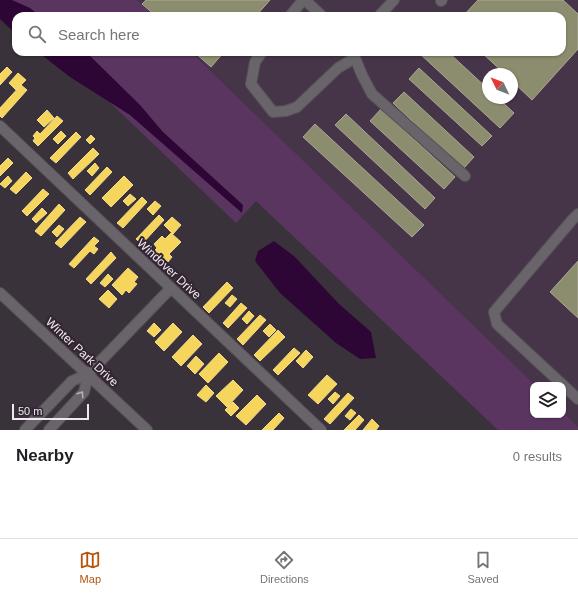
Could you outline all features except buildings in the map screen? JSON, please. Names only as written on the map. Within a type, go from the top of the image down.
[{"type":"street","points":[[294,12],[304,0],[318,12]]},
{"type":"street","points":[[383,12],[394,0]]},
{"type":"street","points":[[259,56],[255,62],[252,84],[273,112],[286,111],[297,107],[338,68],[356,56]]},
{"type":"street","points":[[357,56],[362,75],[372,94],[465,176]]},
{"type":"street","name":"Windover Drive","points":[[0,126],[321,430]]},
{"type":"street","points":[[578,214],[494,312],[497,324],[578,399]]},
{"type":"street","points":[[25,430],[72,381],[88,374],[171,288]]},
{"type":"street","name":"Winter Park Drive","points":[[0,293],[147,430]]},
{"type":"street","points":[[49,430],[84,392],[88,374]]},
{"type":"shaded area","points":[[0,0],[137,0],[150,12],[14,12]]},
{"type":"shaded area","points":[[0,0],[12,0],[30,8],[35,12],[12,12],[12,30],[0,19]]},
{"type":"shaded area","points":[[137,0],[578,0],[578,427],[566,415],[566,382],[532,382],[195,56],[566,56],[566,12],[150,12]]},
{"type":"shaded area","points":[[43,56],[90,56],[140,105],[163,132],[243,205],[242,213],[130,115],[70,77]]},
{"type":"shaded area","points":[[61,56],[195,56],[532,382],[530,382],[530,418],[566,418],[566,415],[578,427],[578,430],[498,430],[256,201],[236,223]]},
{"type":"shaded area","points":[[274,241],[295,257],[339,304],[371,332],[376,358],[360,359],[336,343],[280,293],[255,261],[258,251]]}]
